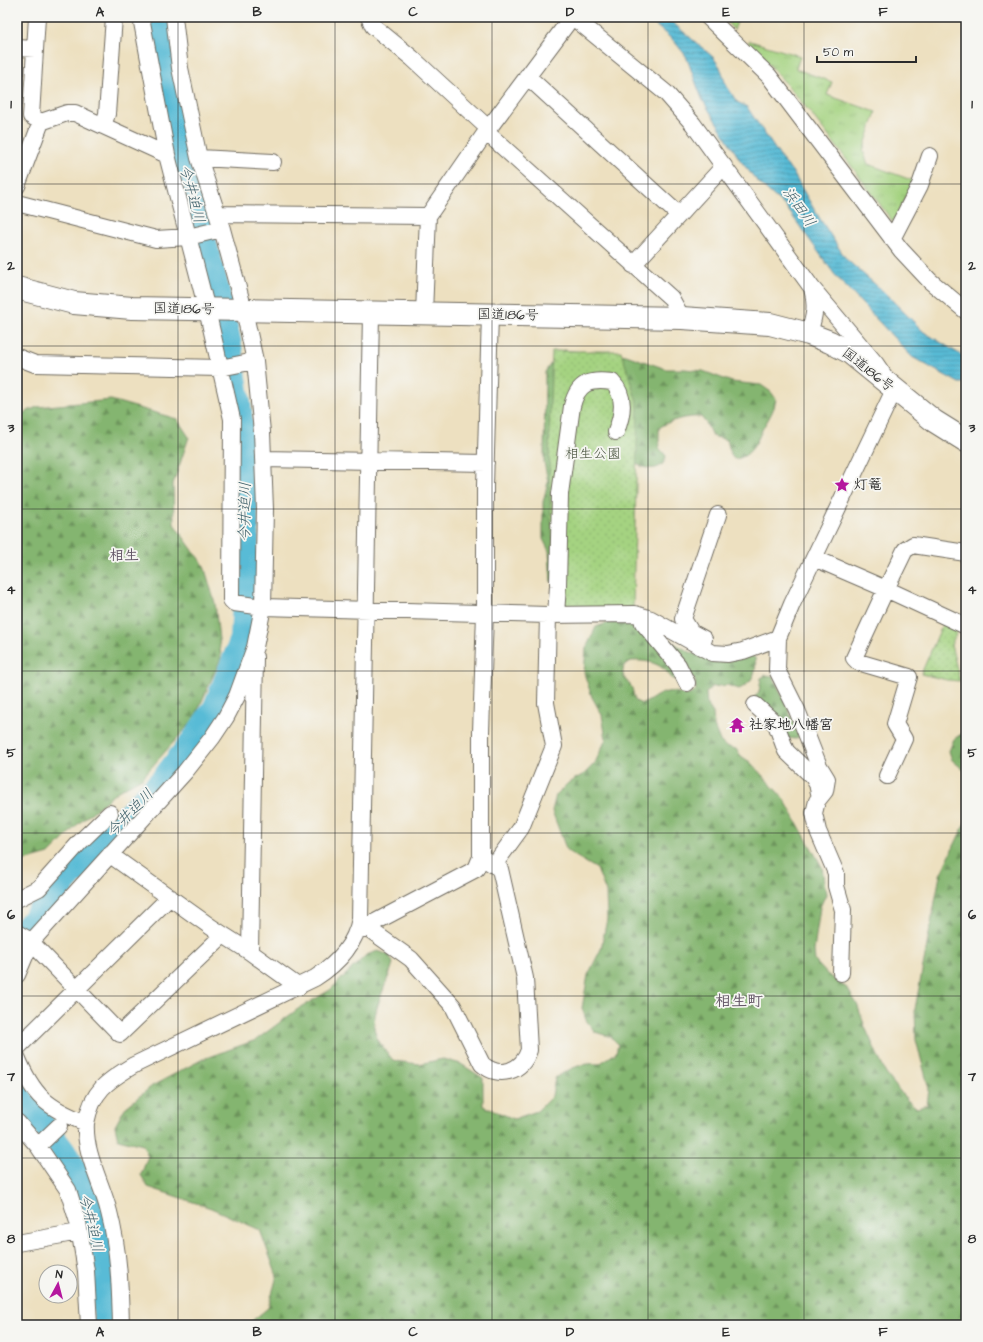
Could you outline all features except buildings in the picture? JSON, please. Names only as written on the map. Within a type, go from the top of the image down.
[{"type":"highway","name":"国道186号","points":[[17,288],[74,303],[132,308],[682,318],[770,324],[809,334],[849,352],[934,421],[966,441]]},
{"type":"street","points":[[18,179],[30,116],[37,17]]},
{"type":"street","points":[[103,126],[108,114],[114,17]]},
{"type":"street","points":[[141,17],[168,155],[210,310],[223,367],[232,419],[231,600],[234,603],[258,607],[552,615],[635,614],[651,619],[712,653],[728,654],[743,651],[778,638]]},
{"type":"street","points":[[174,17],[180,68],[199,158],[218,224],[251,362],[262,432],[265,530],[255,647],[250,952]]},
{"type":"street","points":[[369,17],[373,26],[412,58],[488,131],[633,265],[671,298],[682,318]]},
{"type":"street","points":[[424,313],[428,216],[527,76],[572,17],[666,93],[693,124],[812,288],[876,364],[894,390],[814,558],[778,638],[777,670],[797,710],[819,766],[827,779],[825,791],[817,801],[814,814],[818,831],[836,873],[836,886],[843,910],[841,972]]},
{"type":"street","points":[[708,17],[769,76],[901,250],[930,281],[966,311]]},
{"type":"street","points":[[17,48],[35,49]]},
{"type":"street","points":[[527,76],[679,215]]},
{"type":"street","points":[[30,116],[76,113],[168,155]]},
{"type":"street","points":[[892,239],[920,185],[930,156]]},
{"type":"street","points":[[199,158],[273,162]]},
{"type":"street","points":[[633,265],[724,166]]},
{"type":"street","points":[[17,203],[156,239],[191,236],[218,224],[428,216]]},
{"type":"street","points":[[809,334],[816,312],[816,300],[812,288]]},
{"type":"street","points":[[371,313],[360,919],[362,929],[411,959],[453,1006],[482,1064],[488,1070],[506,1072],[517,1068],[527,1057],[529,1050],[525,978],[500,869],[487,861]]},
{"type":"street","points":[[487,861],[480,732],[485,613],[486,463],[490,315]]},
{"type":"street","points":[[17,357],[35,364],[223,367],[251,362]]},
{"type":"street","points":[[121,1325],[119,1264],[109,1213],[89,1149],[86,1123],[90,1109],[97,1094],[116,1075],[134,1064],[299,987],[328,970],[344,953],[362,929],[476,868],[487,861],[521,828],[554,746],[546,703],[552,615],[558,586],[560,494],[572,406],[575,395],[591,380],[612,382],[618,388],[622,396],[620,421],[616,432]]},
{"type":"street","points":[[263,459],[486,463]]},
{"type":"street","points":[[718,514],[683,619],[691,632],[697,636],[726,648],[743,651]]},
{"type":"street","points":[[887,776],[904,739],[895,724],[909,677],[858,662],[854,658],[905,550],[913,545],[966,553]]},
{"type":"street","points":[[814,558],[966,626]]},
{"type":"street","points":[[642,616],[643,623],[678,665],[687,683]]},
{"type":"street","points":[[17,975],[26,938],[111,853],[185,772],[212,738],[226,717],[237,696],[255,647]]},
{"type":"street","points":[[755,705],[776,724],[786,751],[813,777],[817,784],[820,797]]},
{"type":"street","points":[[17,899],[39,888],[80,842],[110,812]]},
{"type":"street","points":[[111,853],[116,859],[299,987]]},
{"type":"street","points":[[17,1048],[170,897]]},
{"type":"street","points":[[26,938],[120,1034],[223,935]]},
{"type":"street","points":[[17,1057],[25,1077],[42,1099],[54,1109],[86,1123]]},
{"type":"street","points":[[17,1122],[40,1144],[68,1190],[79,1232],[86,1271],[89,1325]]},
{"type":"street","points":[[40,1144],[59,1126]]},
{"type":"street","points":[[17,1243],[79,1232]]},
{"type":"green space","points":[[725,17],[739,17],[734,30],[725,20]]},
{"type":"green space","points":[[750,41],[800,56],[796,69],[832,82],[827,95],[876,112],[863,151],[868,164],[914,181],[893,222],[824,129],[768,63],[748,42]]},
{"type":"green space","points":[[563,350],[595,353],[606,352],[626,355],[666,369],[703,371],[732,382],[761,385],[771,392],[776,399],[773,411],[753,448],[745,456],[740,458],[734,459],[731,455],[727,440],[712,436],[706,423],[701,417],[679,419],[659,428],[659,448],[666,456],[664,461],[661,465],[653,468],[643,467],[633,462],[551,582],[549,551],[543,539],[543,502],[548,482],[544,462],[545,372],[558,353]]},
{"type":"green space","name":"相生公園","points":[[552,351],[621,351],[638,405],[633,608],[552,609],[554,595],[554,568],[549,463]]},
{"type":"green space","points":[[111,400],[177,419],[189,437],[173,484],[174,524],[204,566],[215,603],[221,658],[194,719],[142,778],[118,791],[78,824],[49,854],[17,863],[17,416],[37,407]]},
{"type":"green space","points":[[632,621],[692,653],[726,659],[752,655],[755,658],[756,663],[753,677],[743,687],[739,689],[727,685],[711,687],[706,693],[707,704],[713,713],[714,726],[720,741],[725,746],[736,749],[741,756],[750,762],[784,799],[822,867],[826,894],[820,907],[814,951],[815,961],[828,975],[847,988],[857,1004],[865,1027],[886,1074],[907,1100],[917,1108],[927,1105],[929,1089],[916,1040],[915,1009],[940,875],[966,821],[966,1325],[247,1325],[268,1308],[277,1276],[260,1230],[211,1208],[148,1187],[141,1175],[148,1156],[143,1145],[118,1139],[115,1126],[125,1108],[152,1086],[203,1059],[256,1040],[298,1009],[330,990],[366,955],[378,951],[389,955],[393,963],[375,1016],[375,1032],[383,1048],[394,1061],[419,1064],[443,1059],[461,1064],[483,1078],[483,1106],[514,1119],[537,1111],[552,1096],[555,1078],[581,1065],[599,1064],[616,1053],[618,1044],[611,1037],[595,1032],[586,1020],[582,1008],[588,975],[601,949],[607,919],[606,892],[597,869],[567,851],[552,811],[556,795],[568,783],[584,774],[595,763],[606,739],[602,715],[592,697],[584,673],[586,648],[596,627],[610,622]],"holes":[[[631,661],[649,662],[660,666],[672,679],[691,677],[695,680],[696,690],[689,695],[675,692],[664,693],[642,704],[635,701],[632,688],[623,676],[624,666]]]},
{"type":"green space","points":[[943,623],[958,630],[951,645],[960,681],[947,680],[921,674]]},
{"type":"green space","points":[[766,675],[773,676],[800,736],[796,739],[787,738],[753,699],[759,692],[761,678]]},
{"type":"green space","points":[[966,731],[966,776],[965,771],[952,760],[949,751],[954,739]]},
{"type":"water","name":"浜田川","points":[[646,17],[666,17],[713,57],[720,67],[726,85],[737,102],[747,107],[783,161],[792,171],[815,211],[846,259],[884,292],[924,332],[966,358],[966,383],[959,383],[912,357],[835,275],[786,207],[757,181],[740,160],[702,99],[686,56],[674,41]]},
{"type":"waterway","name":"今井迫川","points":[[17,939],[48,901],[115,828],[162,780],[196,736],[215,707],[242,639],[247,541],[245,457],[239,403],[230,345],[216,283],[176,136],[163,65],[158,17]]},
{"type":"waterway","name":"今井迫川","points":[[17,1094],[65,1153],[77,1172],[86,1192],[98,1235],[103,1281],[105,1325]]},
{"type":"place","name":"灯篭","points":[[842,485]]},
{"type":"place","name":"社家地八幡宮","points":[[737,725]]},
{"type":"district","name":"相生","points":[[124,555]]},
{"type":"district","name":"相生町","points":[[739,1001]]}]
